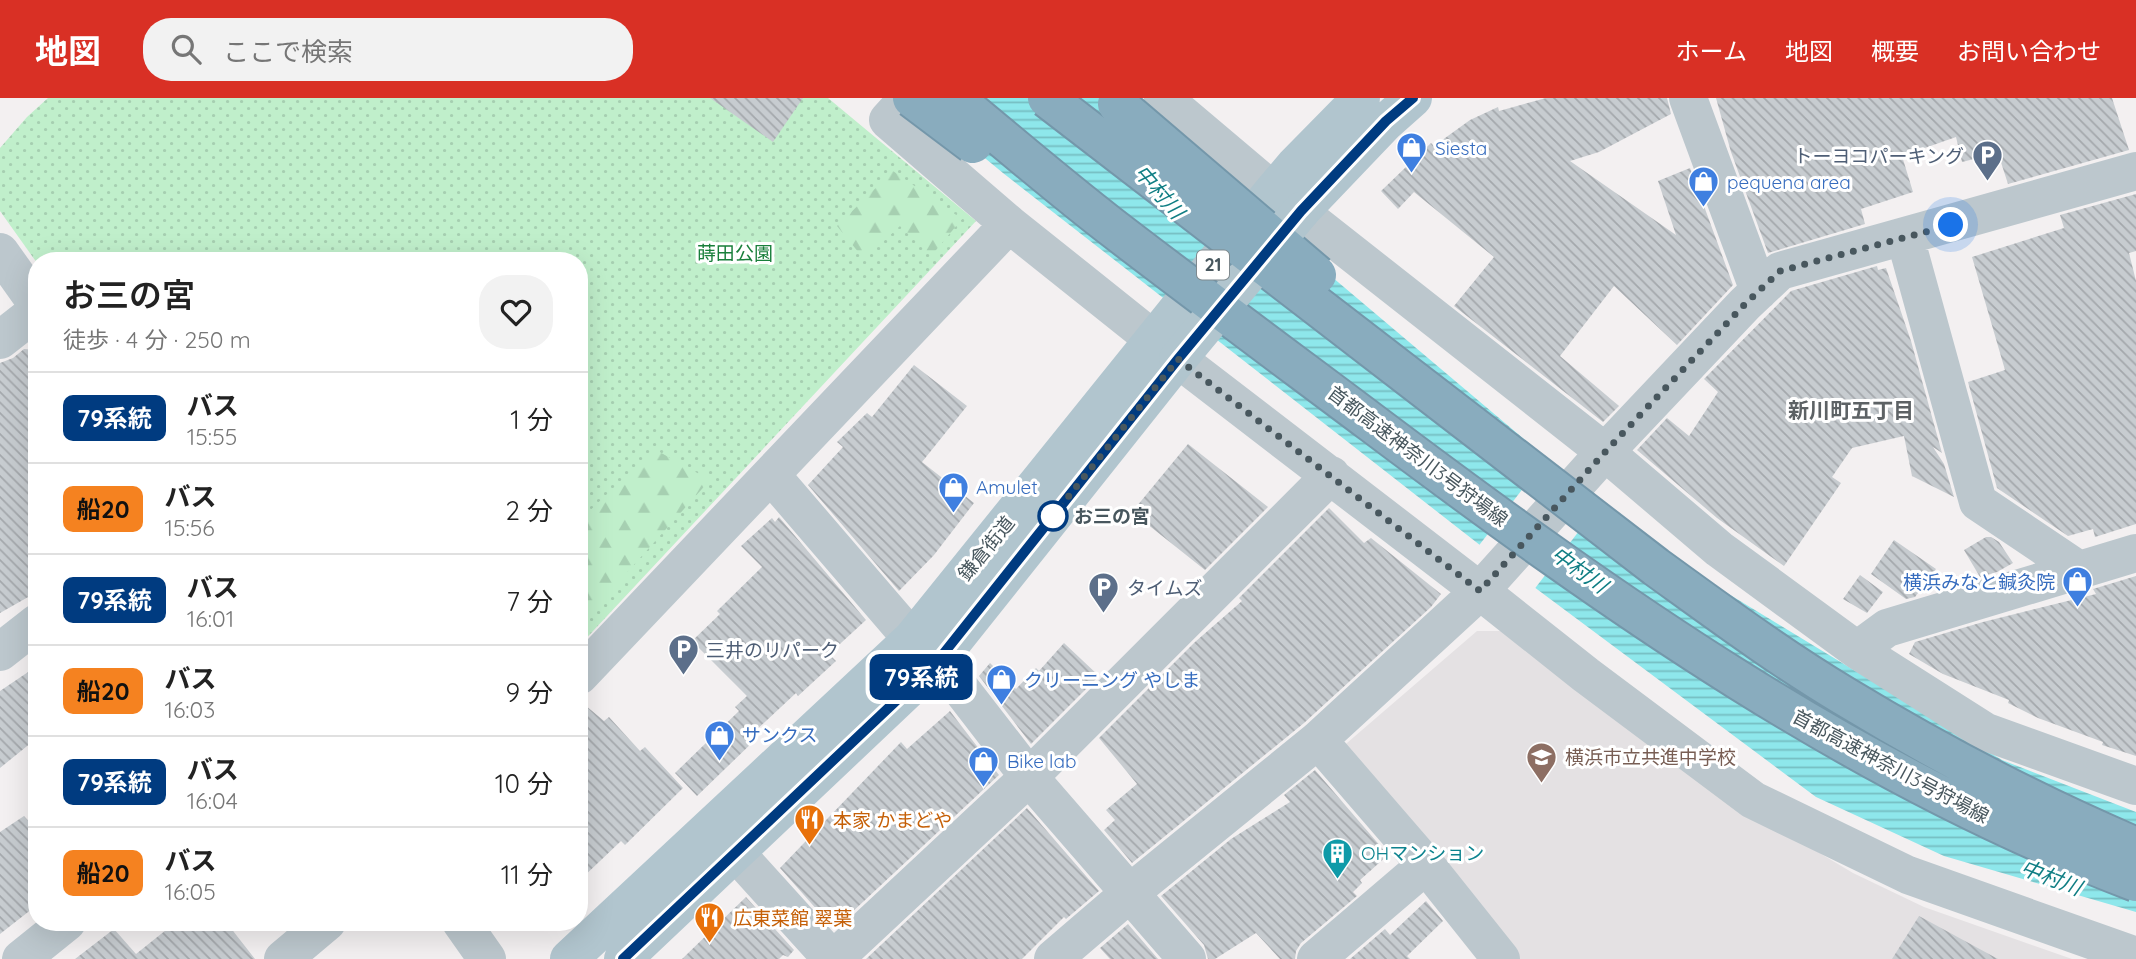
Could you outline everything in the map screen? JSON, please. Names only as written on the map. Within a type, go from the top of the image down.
[{"type":"highway","name":"首都高速神奈川3号狩場線","points":[[954,98],[1107,223],[1460,489],[1635,613],[1761,696],[1877,763],[2032,840],[2136,882]]},
{"type":"highway","name":"首都高速神奈川3号狩場線","points":[[1047,98],[1656,567],[1751,636],[1841,695],[1945,756],[2074,821],[2136,847]]},
{"type":"highway","points":[[1117,104],[1656,567]]},
{"type":"highway","points":[[902,105],[1167,292],[1460,489]]},
{"type":"main road","name":"鎌倉街道","points":[[623,959],[736,853],[924,651],[1287,201],[1361,98]]},
{"type":"main road","name":"鎌倉街道","points":[[1287,201],[1413,98]]},
{"type":"main road","name":"鎌倉街道","points":[[569,959],[924,651]]},
{"type":"street","points":[[1163,98],[1287,201],[1605,452],[1719,549],[1857,650],[1986,732],[2136,786]]},
{"type":"street","points":[[1688,98],[1759,291]]},
{"type":"street","points":[[902,105],[1009,224],[1165,349],[1586,675],[1753,800],[1908,875],[2136,956]]},
{"type":"street","points":[[1053,959],[1318,740],[1480,591],[1605,452],[1780,271],[2136,172]]},
{"type":"street","points":[[588,667],[1009,224]]},
{"type":"street","points":[[1905,237],[1978,502],[2079,570]]},
{"type":"street","points":[[0,252],[28,291]]},
{"type":"street","points":[[0,340],[28,318]]},
{"type":"street","points":[[771,475],[924,651],[954,680],[1029,777],[1187,959]]},
{"type":"street","points":[[736,853],[833,959],[1029,777],[1331,475]]},
{"type":"street","points":[[1857,650],[1887,628],[2136,554]]},
{"type":"street","points":[[0,652],[28,630]]},
{"type":"street","points":[[1318,740],[1426,865],[1501,959]]},
{"type":"street","points":[[1316,959],[1426,865]]},
{"type":"street","points":[[21,959],[56,931]]},
{"type":"street","points":[[283,959],[316,931]]},
{"type":"street","points":[[467,931],[487,959]]},
{"type":"shaded area","name":"横浜市立共進中学校","points":[[1477,631],[1501,631],[1764,820],[1853,873],[1924,907],[2072,959],[1514,959],[1340,749]]},
{"type":"green space","name":"蒔田公園","points":[[48,98],[828,98],[976,221],[588,636],[588,252],[29,252],[0,211],[0,148]]},
{"type":"green space","points":[[893,171],[962,219],[931,256],[900,226],[864,259],[837,226]]},
{"type":"green space","points":[[654,449],[710,480],[588,616],[588,512]]},
{"type":"water","name":"中村川","points":[[912,98],[1120,98],[1653,548],[2002,760],[2136,812],[2136,912],[1944,856],[1816,797],[1526,581],[1003,173]]},
{"type":"pier","points":[[1548,456],[1602,501],[1533,591],[1477,548]]},
{"type":"building","points":[[710,98],[803,98],[773,142]]},
{"type":"building","points":[[1546,98],[1667,98],[1671,114],[1599,152],[1570,161],[1676,235],[1658,181],[1690,168],[1733,285],[1677,345],[1614,286],[1560,356],[1619,406],[1603,422],[1454,306],[1494,257],[1414,192],[1398,209],[1381,191],[1431,143],[1434,146],[1470,120],[1498,107],[1499,111]]},
{"type":"building","points":[[1716,98],[2112,98],[2129,150],[2008,184],[1998,153],[1962,162],[1956,137],[1902,156],[1913,192],[1861,209],[1865,224],[1768,253],[1731,152]]},
{"type":"building","points":[[2136,194],[2136,251],[2129,253],[2136,281],[2136,524],[2095,537],[2093,529],[2068,536],[1997,488],[1968,382],[2005,370],[1972,257],[2064,228],[2060,215]]},
{"type":"building","points":[[1877,266],[1878,270],[1886,268],[1911,341],[1942,453],[1933,447],[1944,464],[1954,497],[1912,476],[1904,436],[1852,448],[1832,477],[1841,483],[1784,566],[1717,518],[1637,450],[1667,418],[1689,436],[1718,392],[1704,379],[1791,291]]},
{"type":"building","points":[[24,349],[28,349],[28,597],[0,613],[0,363],[13,358]]},
{"type":"building","points":[[914,365],[967,406],[922,462],[974,503],[934,555],[899,591],[808,485],[843,447],[837,442],[867,413],[872,417]]},
{"type":"building","points":[[1188,444],[1268,507],[1205,570],[1132,512]]},
{"type":"building","points":[[1329,508],[1364,543],[1371,538],[1441,594],[1431,607],[1304,723],[1132,863],[1104,830],[1115,820],[1106,810],[1137,784],[1099,738],[1195,642],[1242,601],[1239,598]]},
{"type":"building","points":[[779,517],[866,620],[829,654],[836,661],[752,734],[756,739],[697,796],[675,773],[739,711],[735,707],[747,696],[692,641],[720,614],[717,611],[762,567],[741,546],[772,518],[775,522]]},
{"type":"building","points":[[1986,537],[1999,542],[2013,563],[1980,577],[1964,550]]},
{"type":"building","points":[[1894,540],[1936,569],[1915,597],[1906,599],[1871,574]]},
{"type":"building","points":[[1860,575],[1883,592],[1867,613],[1843,599]]},
{"type":"building","points":[[2136,576],[2136,756],[2038,718],[2008,703],[2009,700],[1943,674],[1909,654],[1915,642],[2096,594],[2093,589]]},
{"type":"building","points":[[1064,643],[1099,676],[1031,744],[979,676],[990,663],[1016,689],[1036,668],[1039,671]]},
{"type":"building","points":[[28,672],[28,745],[0,768],[0,691]]},
{"type":"building","points":[[588,708],[604,721],[609,717],[640,751],[645,747],[683,788],[625,845],[621,841],[588,872]]},
{"type":"building","points":[[950,711],[999,775],[834,929],[780,868],[901,742],[907,749]]},
{"type":"building","points":[[1315,770],[1388,855],[1360,880],[1362,883],[1353,892],[1357,896],[1301,943],[1295,959],[1280,959],[1256,933],[1215,959],[1208,959],[1204,945],[1161,896],[1231,839],[1290,802],[1284,795]]},
{"type":"building","points":[[1027,808],[1099,891],[1066,919],[1064,917],[1022,959],[866,959]]},
{"type":"building","points":[[24,816],[28,820],[28,912],[0,934],[0,832]]},
{"type":"building","points":[[746,897],[794,950],[788,957],[682,959]]},
{"type":"building","points":[[1426,901],[1443,921],[1407,956],[1410,959],[1350,959],[1385,929],[1390,935]]},
{"type":"building","points":[[1919,916],[1998,959],[1892,959]]},
{"type":"building","points":[[1128,924],[1158,959],[1110,959],[1100,948]]},
{"type":"building","points":[[111,931],[116,931],[136,954],[165,931],[233,931],[255,959],[75,959]]},
{"type":"bus line","name":"79系統","points":[[623,959],[936,663],[1178,359],[1301,211],[1386,121],[1413,98]]},
{"type":"place","name":"Siesta","points":[[1412,175]]},
{"type":"place","name":"トーヨコパーキング","points":[[1987,183]]},
{"type":"place","name":"pequena area","points":[[1704,209]]},
{"type":"place","name":"Amulet","points":[[953,514]]},
{"type":"place","name":"お三の宮","points":[[1053,516]]},
{"type":"place","name":"横浜みなと鍼灸院","points":[[2078,609]]},
{"type":"place","name":"タイムズ","points":[[1104,615]]},
{"type":"place","name":"三井のリパーク","points":[[683,677]]},
{"type":"place","name":"クリーニング やしま","points":[[1001,707]]},
{"type":"place","name":"サンクス","points":[[719,762]]},
{"type":"place","name":"横浜市立共進中学校","points":[[1542,784]]},
{"type":"place","name":"Bike lab","points":[[984,788]]},
{"type":"place","name":"本家 かまどや","points":[[810,847]]},
{"type":"place","name":"OHマンション","points":[[1338,880]]},
{"type":"place","name":"広東菜館 翠葉","points":[[710,945]]},
{"type":"district","name":"新川町五丁目","points":[[1851,411]]},
{"type":"route","points":[[1053,516],[1178,359],[1480,591],[1605,452],[1745,304],[1780,271],[1951,225]]}]
